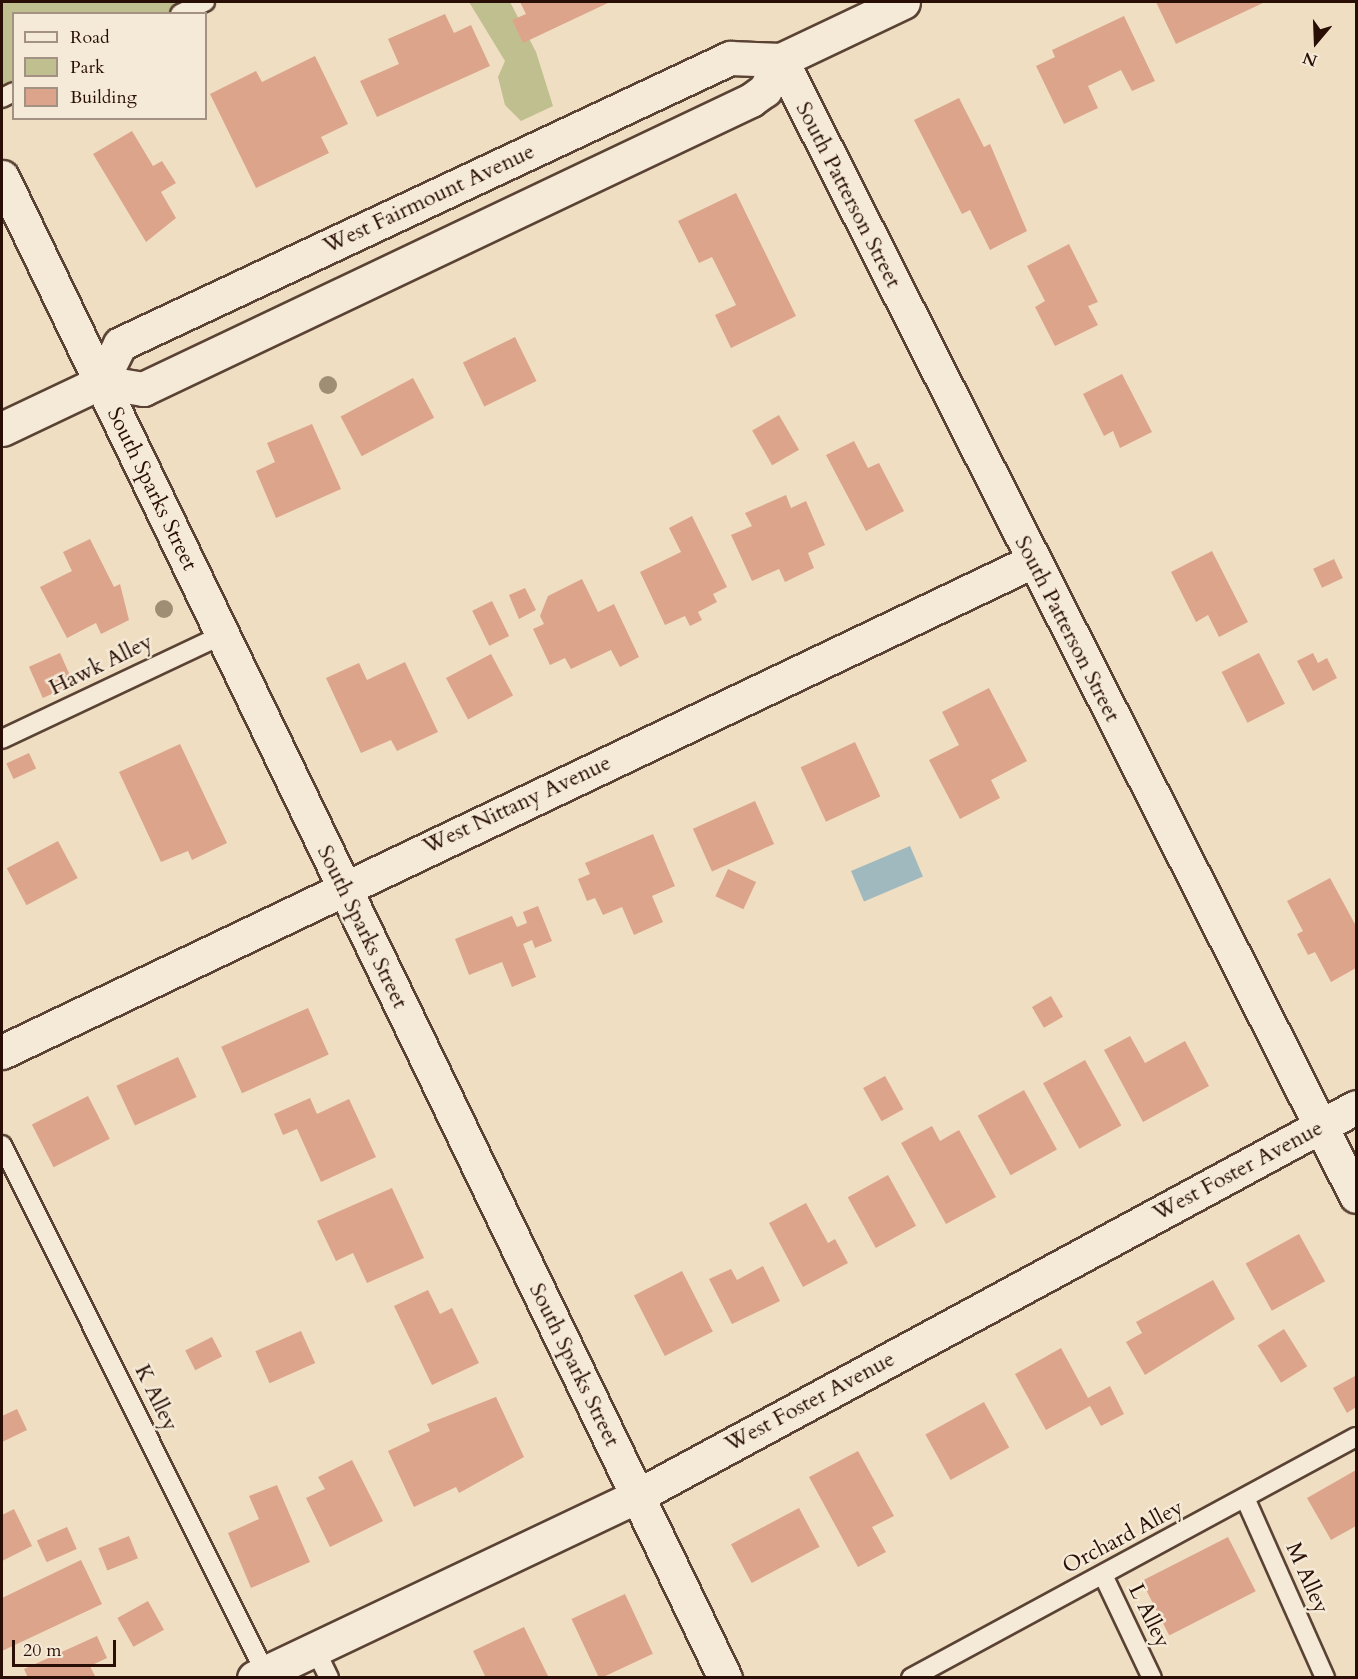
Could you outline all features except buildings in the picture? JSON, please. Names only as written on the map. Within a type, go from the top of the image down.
[{"type":"street","name":"West Fairmount Avenue","points":[[100,382],[120,344],[730,58],[781,60],[903,2]]},
{"type":"street","points":[[2,429],[100,382],[142,389],[175,374],[751,100],[765,90],[781,60]]},
{"type":"street","name":"South Patterson Street","points":[[781,60],[1356,1196]]},
{"type":"street","name":"South Sparks Street","points":[[2,177],[724,1677]]},
{"type":"street","name":"West Nittany Avenue","points":[[2,1052],[1033,561]]},
{"type":"street","name":"West Foster Avenue","points":[[259,1675],[637,1496],[1356,1107]]},
{"type":"lane","points":[[184,12],[205,2]]},
{"type":"lane","name":"Hawk Alley","points":[[2,739],[222,635]]},
{"type":"lane","name":"K Alley","points":[[2,1145],[259,1675]]},
{"type":"lane","name":"Orchard Alley","points":[[911,1677],[1356,1437]]},
{"type":"lane","name":"M Alley","points":[[1245,1498],[1325,1677]]},
{"type":"lane","name":"L Alley","points":[[1103,1575],[1152,1677]]},
{"type":"lane","points":[[315,1649],[329,1677]]},
{"type":"green space","points":[[2,2],[210,2],[184,12],[12,12],[12,82],[2,87]]},
{"type":"green space","points":[[469,2],[510,2],[536,52],[553,106],[521,121],[505,105],[498,77],[505,61]]},
{"type":"water","points":[[910,846],[923,876],[864,901],[851,871]]}]
